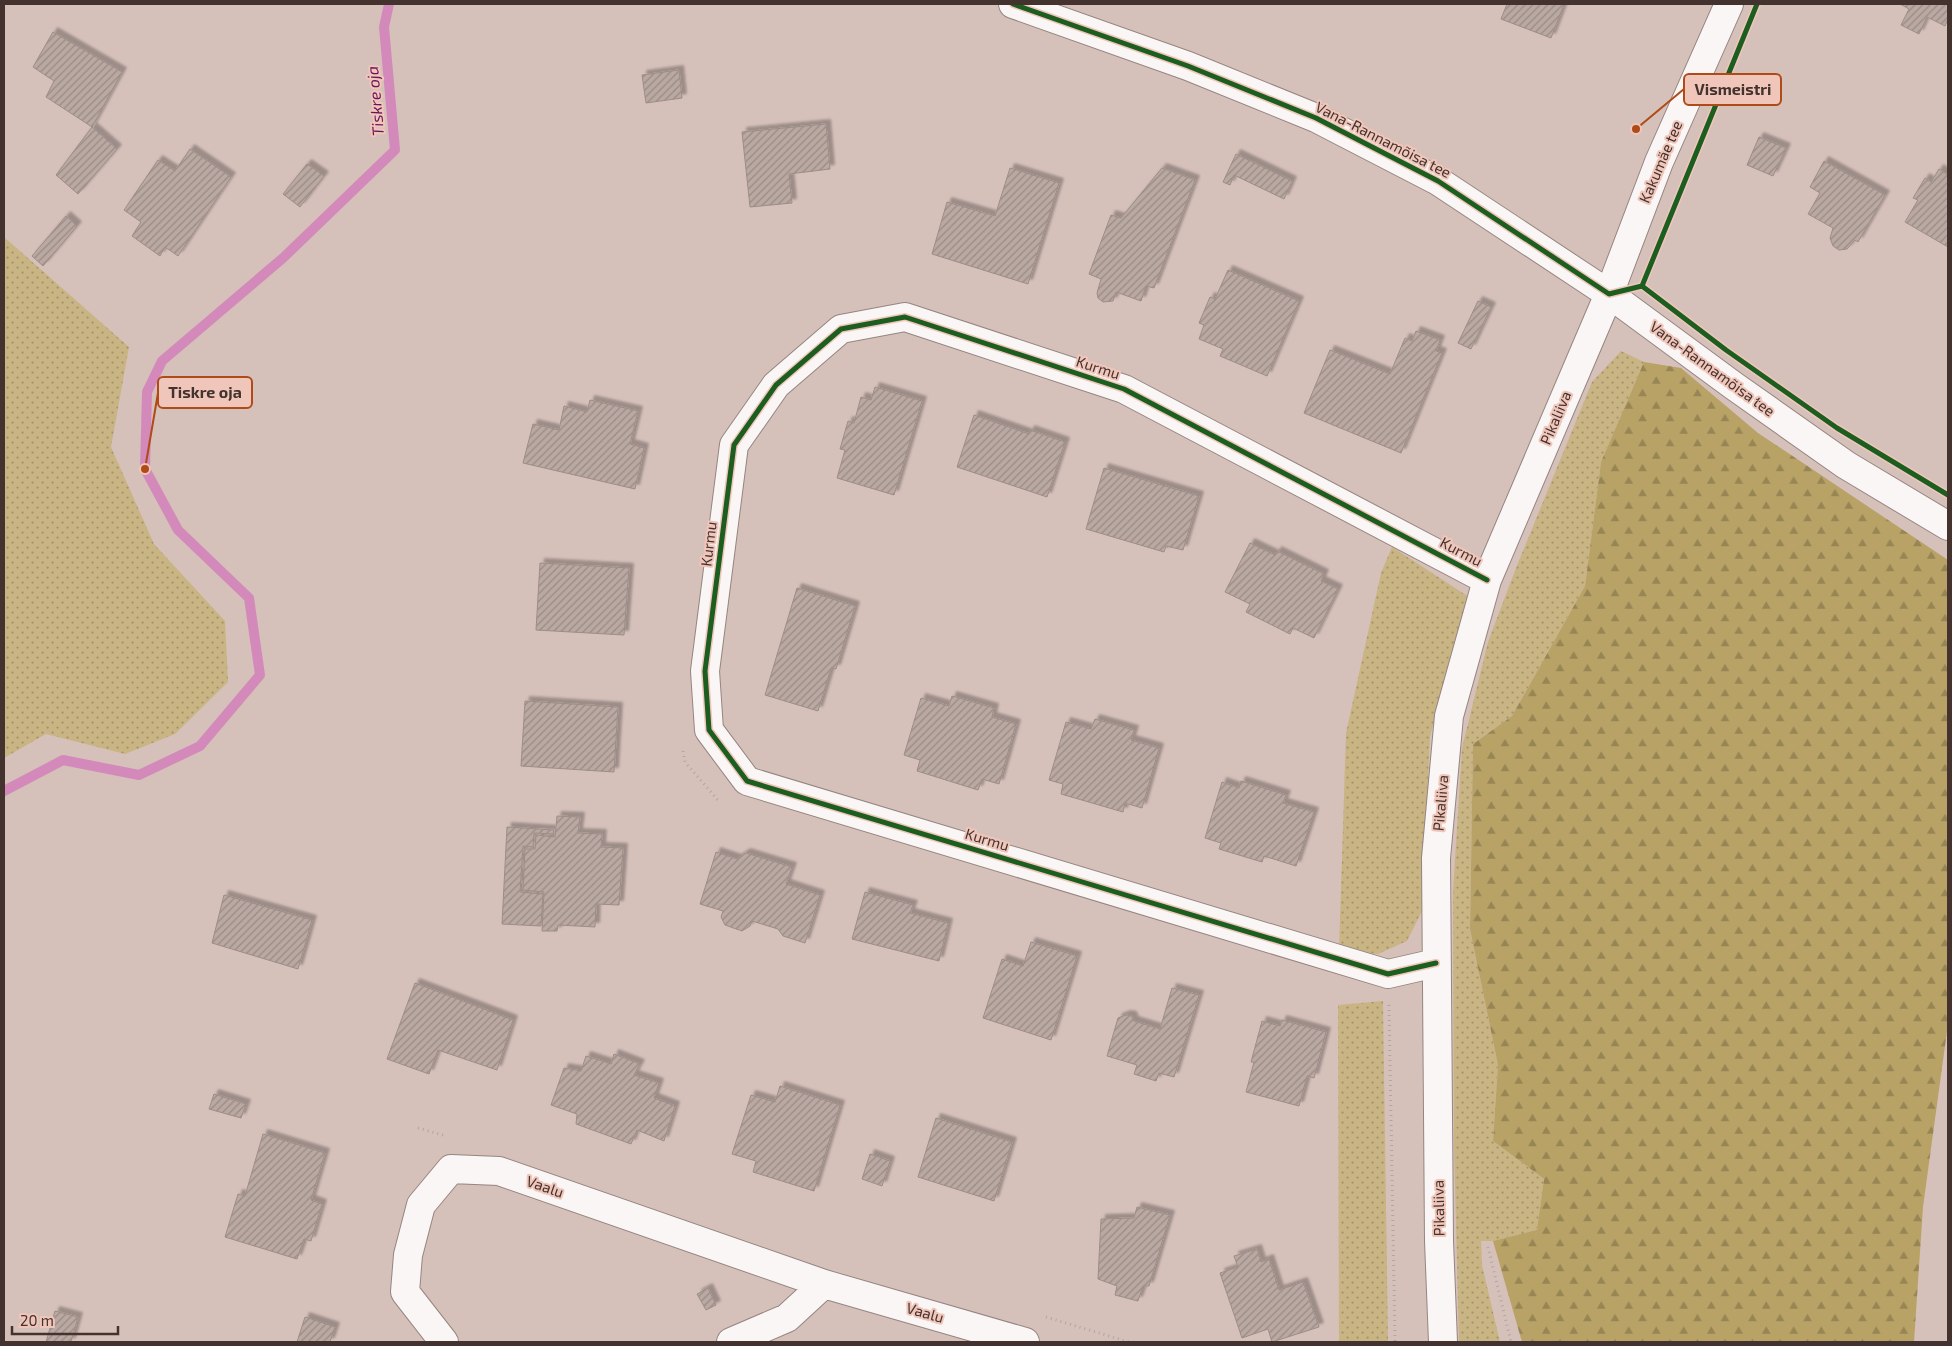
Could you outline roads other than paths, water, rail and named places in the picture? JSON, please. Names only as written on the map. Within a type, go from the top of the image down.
[{"type":"street","name":"Vana-Rannamõisa tee","points":[[1013,4],[1188,66],[1316,118],[1438,181],[1609,294],[1846,465],[1948,526]]},
{"type":"street","name":"Kakumäe tee","points":[[1609,294],[1659,162],[1729,4]]},
{"type":"street","name":"Pikaliiva","points":[[1443,1342],[1439,1241],[1436,858],[1449,716],[1487,580],[1609,294]]},
{"type":"street","name":"Kurmu","points":[[1436,963],[1388,974],[747,780],[709,730],[705,671],[734,445],[776,385],[841,329],[905,317],[1124,389],[1487,580]]},
{"type":"street","name":"Vaalu","points":[[444,1342],[405,1292],[408,1255],[421,1205],[451,1169],[499,1171],[824,1284],[1026,1342]]},
{"type":"street","points":[[731,1342],[786,1318],[824,1284]]},
{"type":"waterway","name":"Tiskre oja","points":[[4,791],[63,760],[139,775],[200,746],[260,675],[249,598],[178,530],[145,469],[147,392],[162,361],[283,258],[395,150],[384,27],[389,4]]},
{"type":"place","name":"Vismeistri","points":[[1636,129]]},
{"type":"place","name":"Tiskre oja","points":[[145,469]]}]
